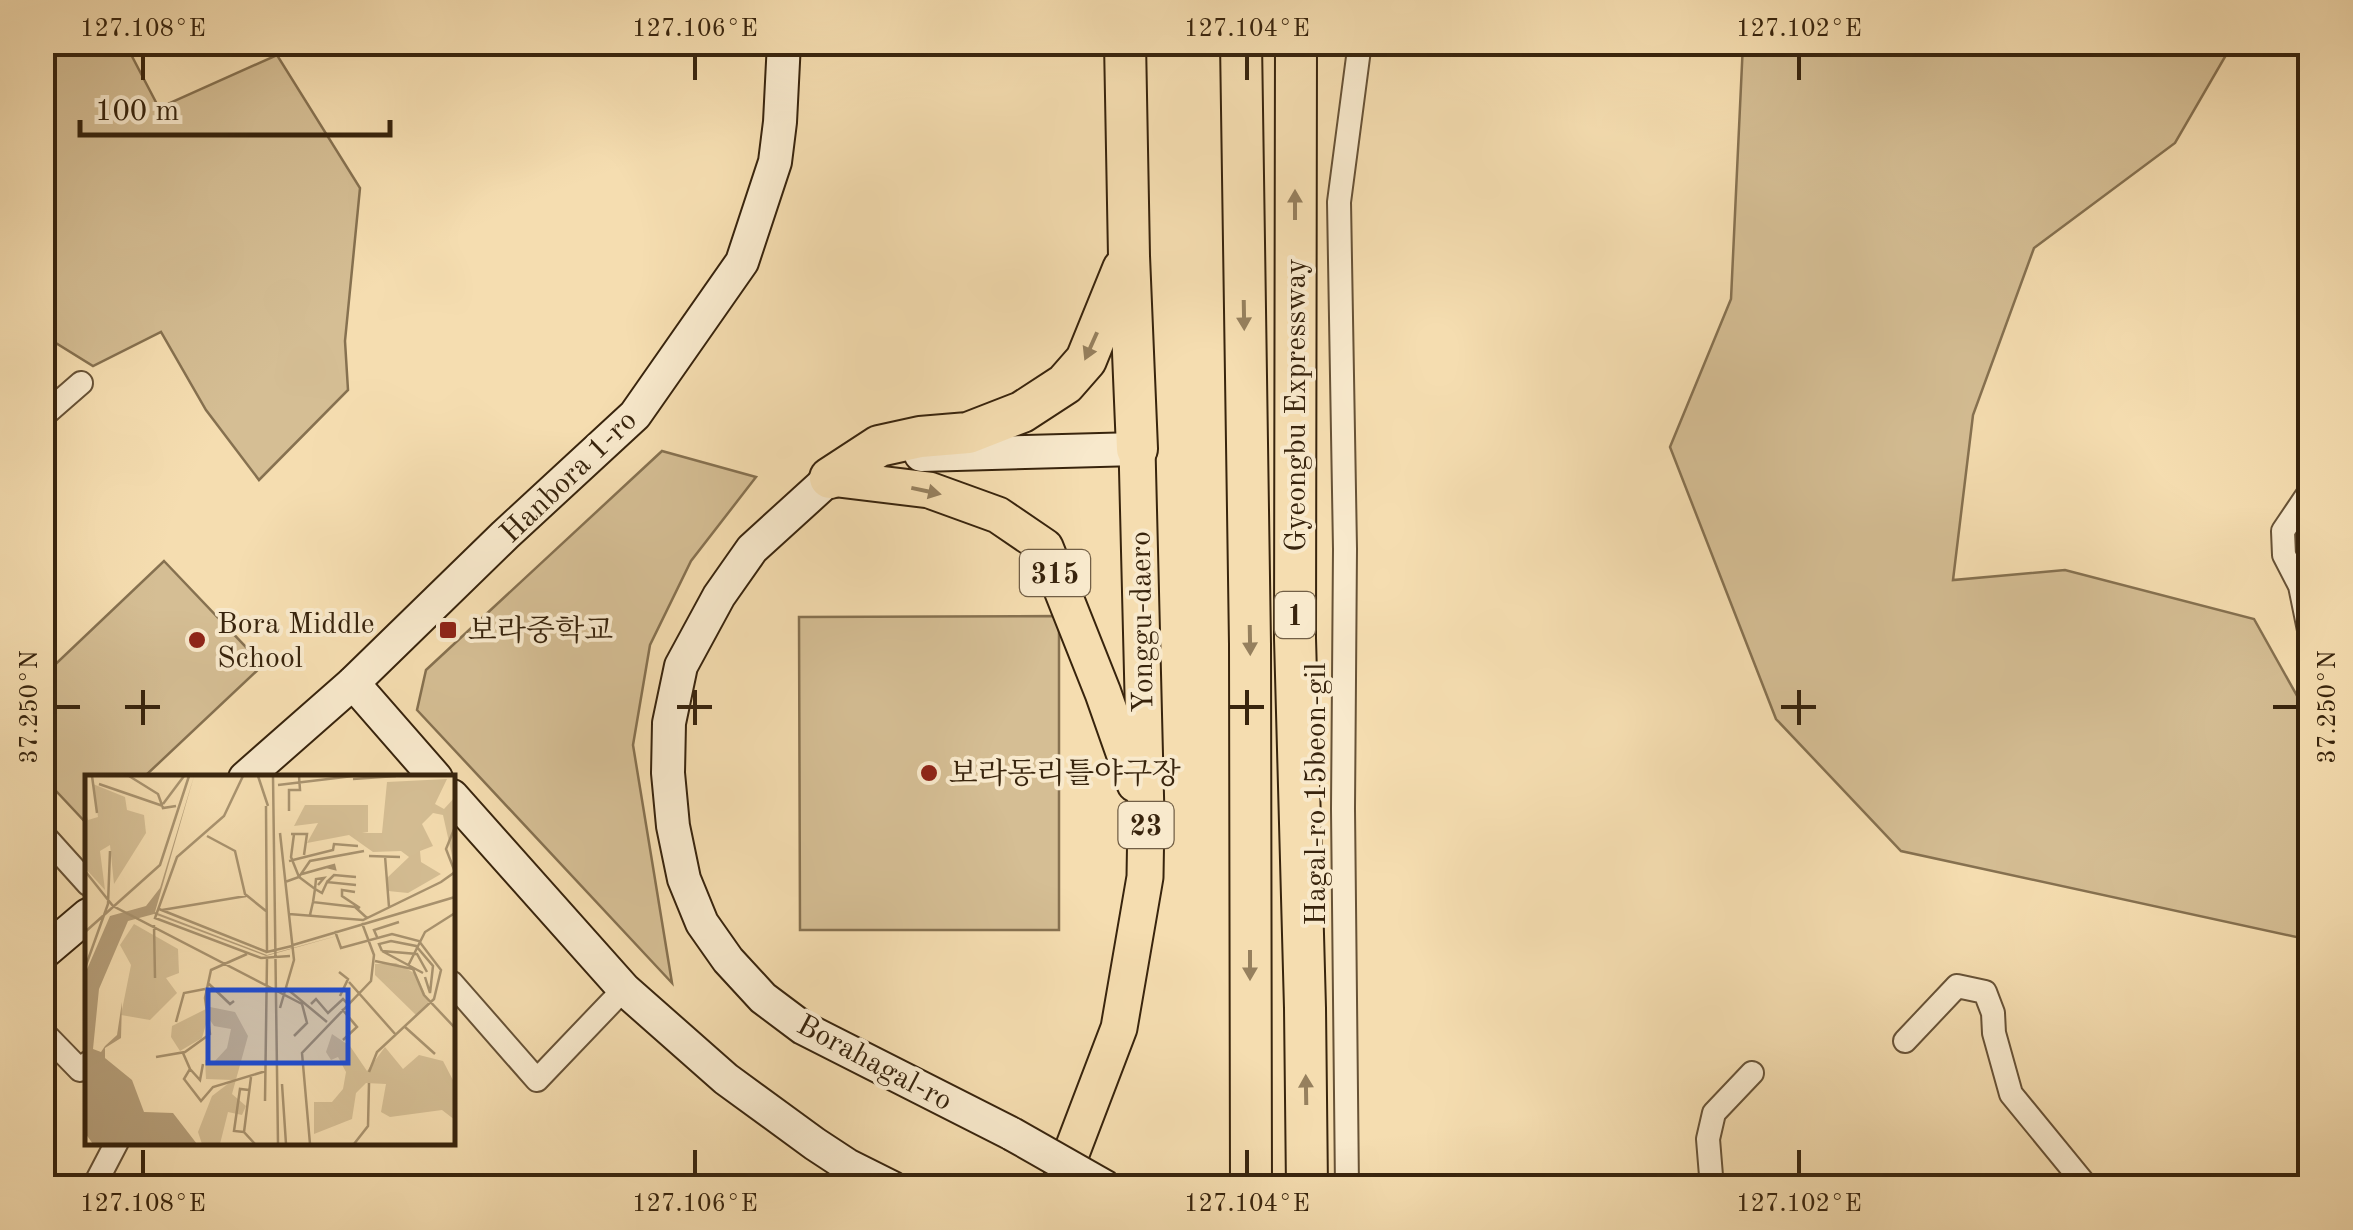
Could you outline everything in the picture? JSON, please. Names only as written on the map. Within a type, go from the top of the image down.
[{"type":"highway","name":"Yonggu-daero","points":[[1124,42],[1136,449]]},
{"type":"highway","name":"Gyeongbu Expressway","points":[[1241,42],[1250,644],[1251,1188]]},
{"type":"highway","name":"Gyeongbu Expressway","points":[[1296,42],[1295,638],[1307,1188]]},
{"type":"highway","points":[[830,478],[879,446],[968,433],[1022,412],[1064,384],[1086,360],[1128,256]]},
{"type":"main road","name":"Yonggu-daero","points":[[1058,1188],[1120,1028],[1145,877],[1136,449]]},
{"type":"main road","name":"315","points":[[830,478],[929,490],[998,514],[1045,546],[1146,816]]},
{"type":"street","name":"Hanbora 1-ro","points":[[248,775],[353,683],[635,415],[742,262],[775,162],[784,42]]},
{"type":"street","name":"Hagal-ro 15beon-gil","points":[[1348,1188],[1339,202],[1360,42]]},
{"type":"street","points":[[44,412],[81,382]]},
{"type":"street","name":"Borahagal-ro","points":[[1106,1188],[1012,1134],[803,1028],[764,998],[728,960],[702,923],[684,879],[672,826],[669,723],[681,666],[719,596],[752,549],[830,478],[878,456],[1136,449]]},
{"type":"street","points":[[2310,491],[2283,532],[2284,555],[2300,586],[2310,635]]},
{"type":"street","points":[[353,683],[433,775]]},
{"type":"street","points":[[455,799],[624,989],[726,1079],[847,1165],[893,1188]]},
{"type":"street","points":[[42,833],[85,881]]},
{"type":"street","points":[[42,954],[85,918]]},
{"type":"street","points":[[455,986],[537,1080],[624,989]]},
{"type":"street","points":[[1905,1042],[1957,986],[1986,992],[2011,1094],[2088,1188]]},
{"type":"street","points":[[42,1031],[85,1070]]},
{"type":"street","points":[[1712,1188],[1708,1139],[1714,1112],[1752,1073]]},
{"type":"street","points":[[94,1188],[116,1145]]},
{"type":"shaded area","points":[[42,43],[125,43],[159,108],[277,55],[360,188],[345,341],[348,390],[259,480],[206,410],[161,332],[93,366],[43,335]]},
{"type":"shaded area","points":[[1743,43],[2233,43],[2175,143],[2034,248],[1973,415],[1953,580],[2065,570],[2254,619],[2310,719],[2310,940],[1901,851],[1776,719],[1670,447],[1731,299]]},
{"type":"shaded area","points":[[662,451],[756,477],[691,561],[650,645],[633,745],[672,983],[417,710],[426,670]]},
{"type":"shaded area","points":[[164,561],[263,665],[146,775],[85,775],[85,822],[43,777],[43,676]]},
{"type":"shaded area","name":"보라동리틀야구장","points":[[1059,616],[1059,930],[800,930],[799,617]]},
{"type":"place","name":"보라중학교","points":[[448,630]]},
{"type":"place","name":"Bora Middle School","points":[[197,640]]},
{"type":"place","name":"보라동리틀야구장","points":[[929,773]]}]
